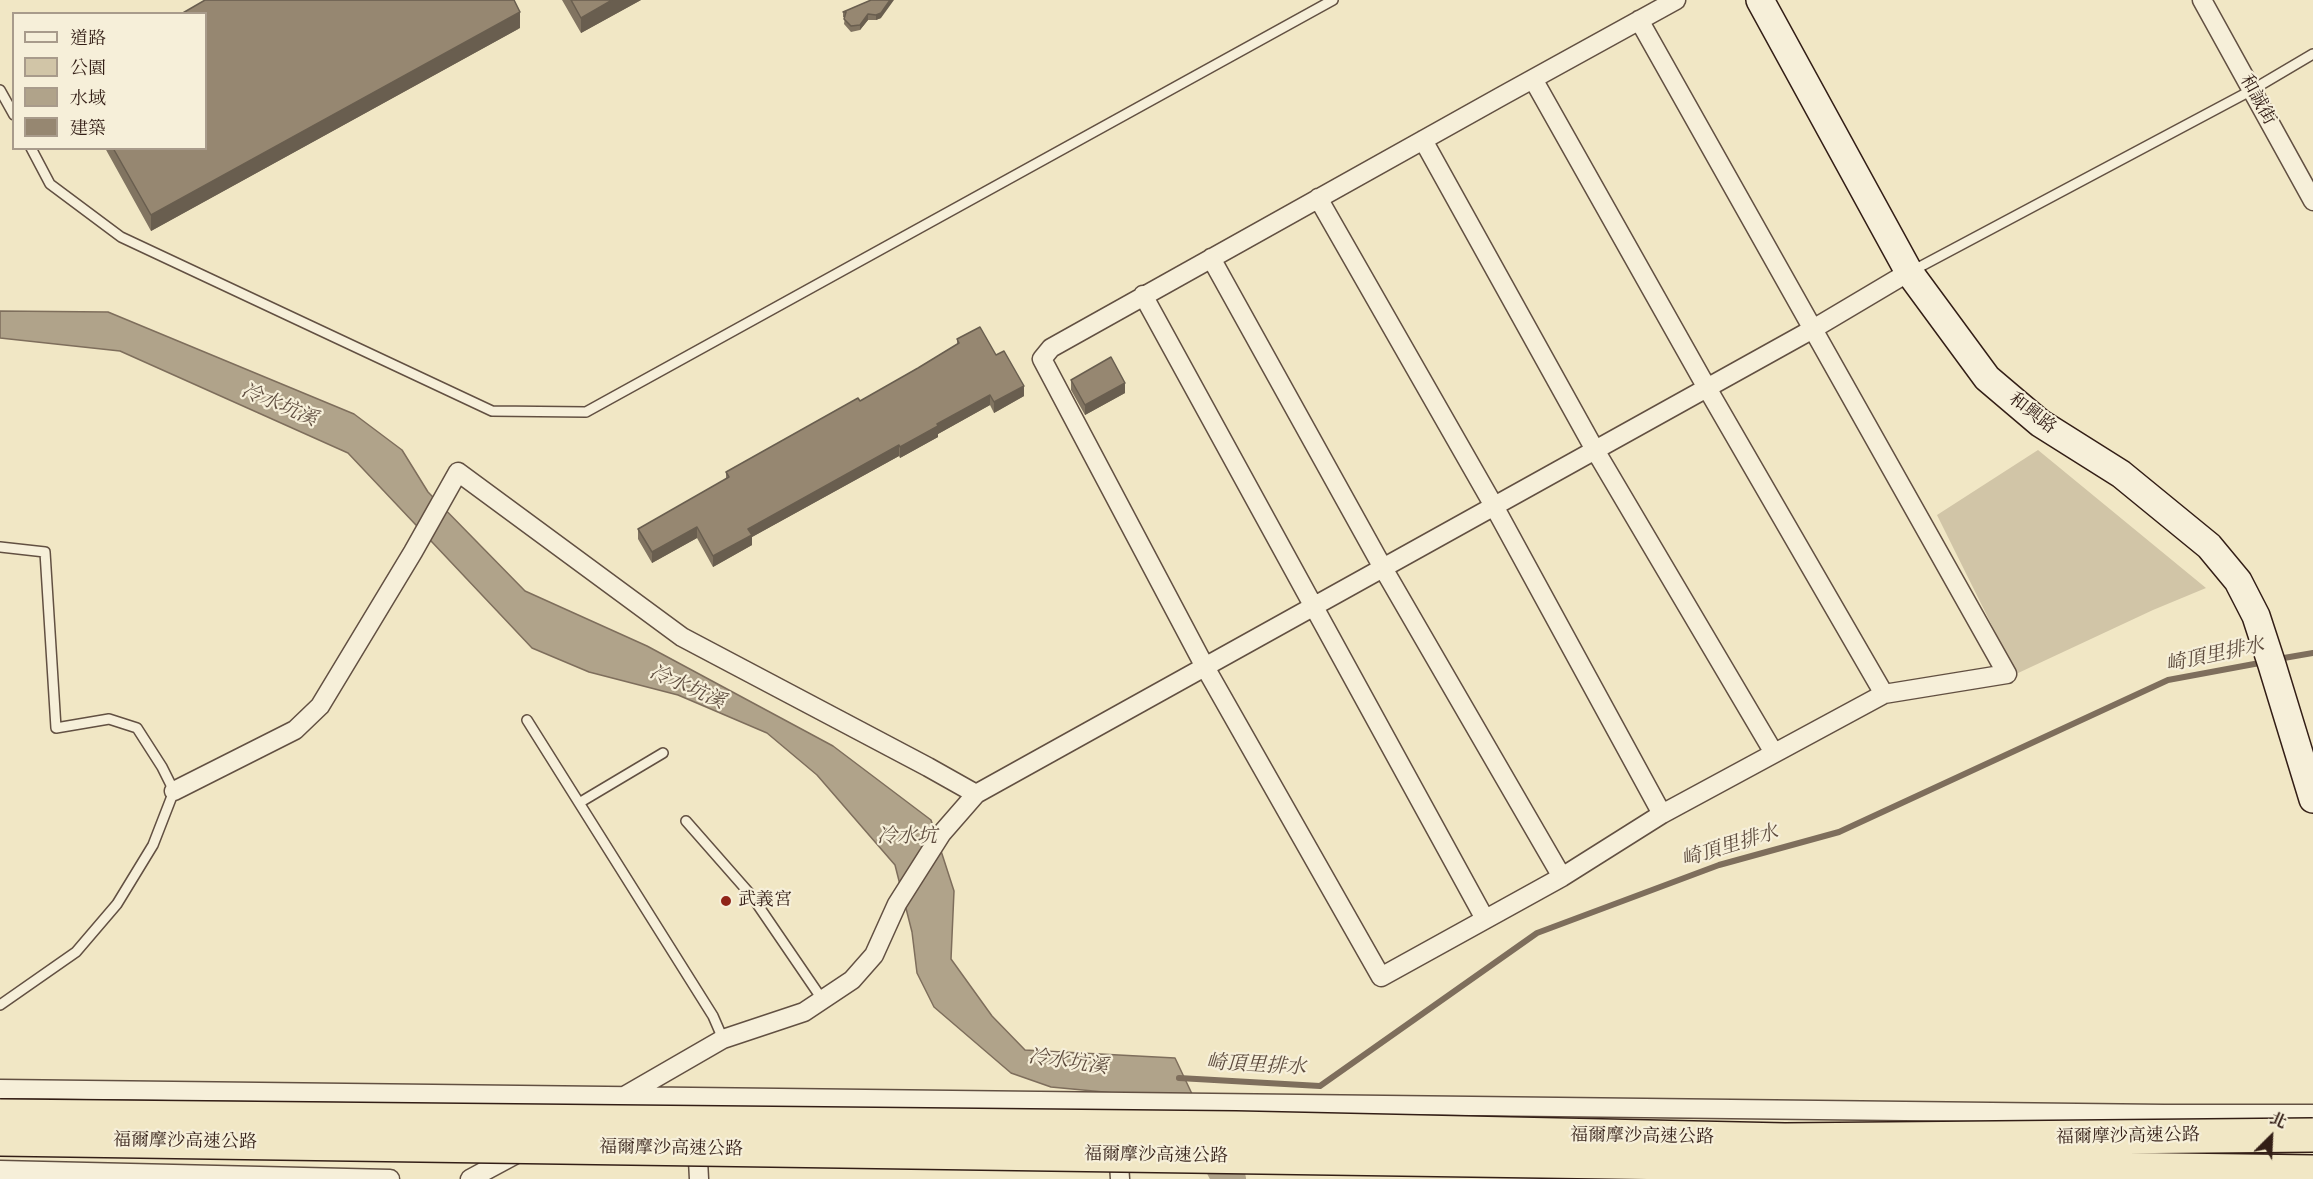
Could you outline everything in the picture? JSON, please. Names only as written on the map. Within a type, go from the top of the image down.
[{"type":"highway","name":"福爾摩沙高速公路","points":[[0,1116],[1248,1128],[1785,1140],[2313,1135]]},
{"type":"highway","name":"福爾摩沙高速公路","points":[[0,1139],[2313,1172]]},
{"type":"street","points":[[1639,20],[2007,674],[1884,694],[1662,814],[1562,878],[1381,977],[1205,667],[1042,359],[1051,348],[1210,258],[1639,20],[1676,0]]},
{"type":"street","name":"和興路","points":[[1760,0],[1909,272],[1987,378],[2040,423],[2121,474],[2209,546],[2238,581],[2256,616],[2313,800]]},
{"type":"street","name":"和誠街","points":[[2202,0],[2313,201]]},
{"type":"street","points":[[1533,79],[1707,388],[1884,694]]},
{"type":"street","points":[[1423,140],[1595,450],[1774,753]]},
{"type":"street","points":[[1318,198],[1494,506],[1662,814]]},
{"type":"street","points":[[1210,258],[1383,568],[1562,878]]},
{"type":"street","points":[[470,1179],[624,1096],[723,1039],[804,1012],[852,980],[874,955],[897,904],[942,833],[976,794],[1813,329],[1909,272]]},
{"type":"street","points":[[1143,296],[1485,919]]},
{"type":"street","points":[[174,791],[295,730],[320,706],[413,552],[458,472],[682,637],[976,794]]},
{"type":"street","points":[[0,1089],[2313,1114]]},
{"type":"street","points":[[228,1091],[232,1176]]},
{"type":"street","points":[[696,1097],[699,1179]]},
{"type":"street","points":[[1116,1102],[1120,1179]]},
{"type":"street","points":[[1522,1107],[1526,1179]]},
{"type":"street","points":[[2164,1114],[2170,1179]]},
{"type":"street","points":[[0,1170],[390,1179]]},
{"type":"lane","points":[[32,150],[50,184],[122,237],[492,411],[586,412],[1333,0]]},
{"type":"lane","points":[[1909,272],[2252,90],[2313,54]]},
{"type":"lane","points":[[0,90],[12,111]]},
{"type":"lane","points":[[0,547],[45,552],[56,728],[109,719],[137,728],[162,767],[174,791],[153,845],[117,904],[76,952],[0,1005]]},
{"type":"lane","points":[[527,720],[713,1016],[723,1039]]},
{"type":"lane","points":[[579,803],[663,753]]},
{"type":"lane","points":[[686,821],[750,895],[822,999]]},
{"type":"green space","points":[[2038,450],[2206,588],[2153,610],[2016,674],[1937,515]]},
{"type":"water","name":"冷水坑","points":[[0,311],[108,312],[354,414],[402,450],[428,492],[525,591],[647,646],[833,746],[931,820],[954,891],[951,959],[992,1016],[1025,1050],[1175,1058],[1193,1096],[1167,1098],[1051,1087],[1011,1073],[934,1007],[917,973],[912,932],[895,865],[817,775],[767,733],[678,695],[589,672],[532,648],[348,453],[120,351],[0,338]]},
{"type":"building","points":[[205,0],[514,0],[520,12],[151,215],[114,150],[207,150],[207,12],[184,12]]},
{"type":"building","points":[[571,0],[612,0],[581,18]]},
{"type":"building","points":[[871,0],[890,0],[881,13],[868,14],[860,25],[851,26],[844,19],[846,12],[843,12]]},
{"type":"building","points":[[980,327],[996,355],[1004,351],[1024,386],[994,402],[990,395],[937,424],[938,426],[900,447],[899,445],[748,529],[752,535],[713,556],[697,527],[652,552],[638,529],[729,477],[726,472],[858,398],[860,401],[918,368],[959,343],[957,339]]},
{"type":"building","points":[[1111,357],[1125,383],[1085,405],[1071,380]]},
{"type":"waterway","name":"崎頂里排水","points":[[2278,659],[2313,653]]},
{"type":"waterway","name":"崎頂里排水","points":[[1179,1078],[1320,1086],[1537,933],[1719,865],[1839,832],[2168,680],[2265,662]]},
{"type":"waterway","name":"冷水坑溪","points":[[1204,1131],[1229,1179]]},
{"type":"place","name":"武義宮","points":[[726,901]]}]
